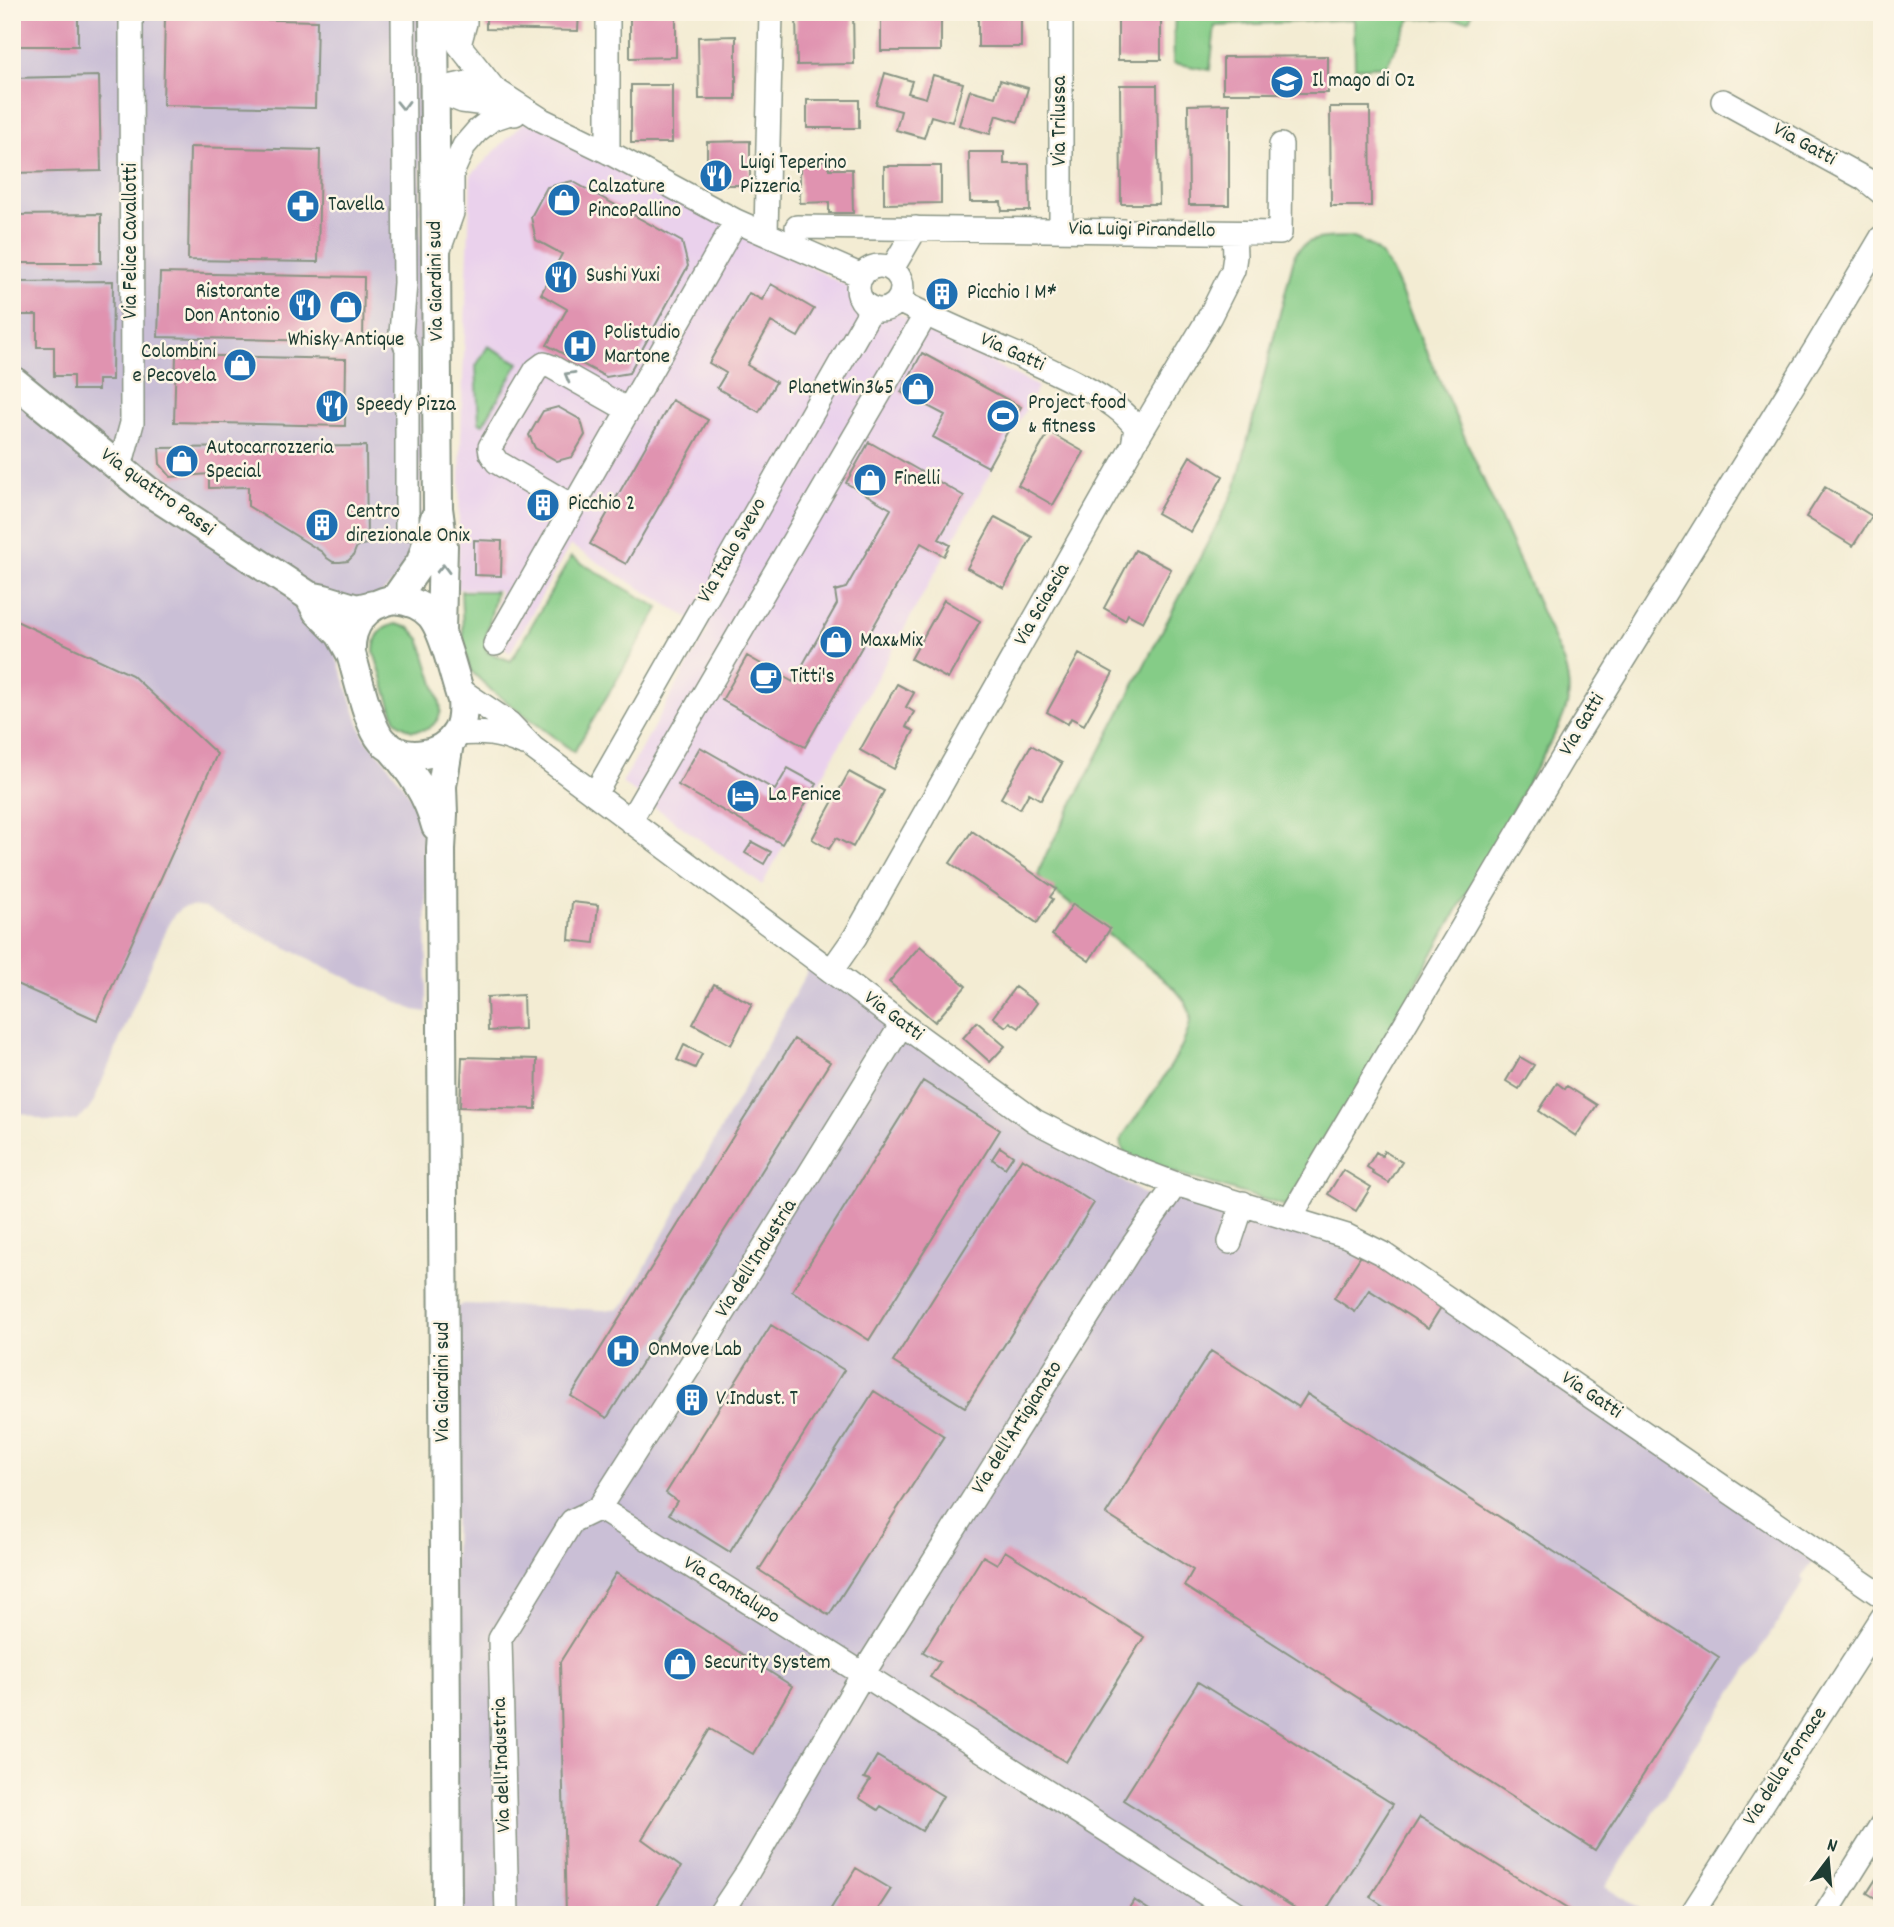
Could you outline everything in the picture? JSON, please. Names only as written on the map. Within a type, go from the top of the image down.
[{"type":"main road","name":"Via Giardini sud","points":[[434,12],[447,50],[434,90],[438,508],[443,546],[441,631]]},
{"type":"main road","name":"Via quattro Passi","points":[[12,380],[148,491],[309,596],[357,609],[384,603]]},
{"type":"main road","name":"Via Giardini sud","points":[[384,603],[421,562],[438,508]]},
{"type":"main road","name":"Via quattro Passi","points":[[309,596],[317,611],[340,634],[351,654]]},
{"type":"main road","name":"Via Giardini sud","points":[[441,849],[433,814],[423,790],[372,724],[351,654],[352,631],[357,621],[365,612],[384,603],[405,600],[431,614],[441,631],[463,700],[461,723],[452,738],[442,786],[441,849],[447,1915]]},
{"type":"main road","points":[[390,747],[409,755],[419,755],[439,750],[452,738]]},
{"type":"street","name":"Via Felice Cavallotti","points":[[120,467],[132,423],[131,12]]},
{"type":"street","points":[[402,12],[405,284],[401,334],[407,349],[407,528]]},
{"type":"street","points":[[442,12],[447,50],[494,89],[542,120],[736,221],[862,276]]},
{"type":"street","points":[[447,50],[465,23],[465,12]]},
{"type":"street","points":[[608,12],[608,152]]},
{"type":"street","points":[[766,233],[771,12]]},
{"type":"street","name":"Via Trilussa","points":[[1061,12],[1061,229]]},
{"type":"street","points":[[403,53],[447,50]]},
{"type":"street","points":[[434,90],[472,82],[494,89]]},
{"type":"street","points":[[434,90],[462,101],[493,105],[510,113],[542,120]]},
{"type":"street","name":"Via Gatti","points":[[1723,101],[1865,179],[1882,193]]},
{"type":"street","points":[[437,257],[452,213],[452,173],[464,146],[492,119],[510,113]]},
{"type":"street","name":"Via Luigi Pirandello","points":[[797,227],[1280,233],[1281,145]]},
{"type":"street","points":[[495,644],[736,221]]},
{"type":"street","points":[[892,269],[916,228]]},
{"type":"street","name":"Via Sciascia","points":[[831,971],[855,937],[1228,282],[1235,256],[1234,233]]},
{"type":"street","name":"Via Gatti","points":[[1290,1218],[1571,744],[1882,237]]},
{"type":"street","points":[[878,266],[892,269],[897,272],[902,283],[898,301],[889,308],[878,310],[867,305],[859,295],[862,276],[866,271],[878,266]]},
{"type":"street","name":"Via Gatti","points":[[898,301],[1062,375],[1113,405],[1131,419],[1136,428],[1132,447]]},
{"type":"street","name":"Via Italo Svevo","points":[[595,794],[872,308]]},
{"type":"street","points":[[630,821],[926,314]]},
{"type":"street","points":[[407,349],[438,350]]},
{"type":"street","points":[[573,507],[497,462],[490,447],[536,369],[544,365],[628,410]]},
{"type":"street","name":"Via Gatti","points":[[459,689],[509,723],[533,748],[630,821],[1035,1121],[1107,1158],[1176,1184],[1348,1236],[1383,1254],[1882,1596]]},
{"type":"street","name":"Via Gatti","points":[[452,738],[478,732],[498,734],[533,748]]},
{"type":"street","name":"Via dell'Industria","points":[[507,1915],[500,1639],[572,1521],[598,1508],[711,1333],[902,1024]]},
{"type":"street","name":"Via dell'Artigianato","points":[[719,1915],[749,1870],[863,1674],[1124,1259],[1176,1184]]},
{"type":"street","points":[[1230,1242],[1243,1203]]},
{"type":"street","name":"Via Cantalupo","points":[[598,1508],[863,1674]]},
{"type":"street","name":"Via della Fornace","points":[[1691,1915],[1882,1618]]},
{"type":"street","points":[[863,1674],[1240,1915]]},
{"type":"street","points":[[1825,1915],[1882,1824]]},
{"type":"shaded area","points":[[12,12],[420,12],[421,537],[410,565],[332,644],[364,737],[409,794],[419,815],[426,858],[427,1012],[414,1010],[205,908],[182,908],[169,923],[93,1103],[87,1112],[76,1120],[62,1122],[47,1121],[12,1110]]},
{"type":"shaded area","points":[[528,118],[1038,387],[762,885],[622,783],[708,630],[570,545],[510,653],[491,638],[500,590],[457,589],[471,175]]},
{"type":"shaded area","points":[[812,963],[1030,1126],[1149,1197],[1190,1194],[1383,1254],[1813,1562],[1802,1577],[1805,1581],[1605,1887],[1650,1915],[450,1915],[457,1307],[463,1304],[603,1310],[619,1308],[626,1302]]},
{"type":"green space","points":[[1175,12],[1473,12],[1469,20],[1411,18],[1386,66],[1355,68],[1354,19],[1215,26],[1210,70],[1173,63]]},
{"type":"green space","points":[[1350,237],[1375,250],[1392,272],[1564,663],[1568,697],[1565,713],[1557,730],[1302,1190],[1285,1206],[1126,1158],[1121,1144],[1122,1137],[1175,1059],[1189,1028],[1189,1011],[1173,987],[1045,884],[1038,875],[1235,490],[1295,254],[1306,243],[1327,238]]},
{"type":"green space","points":[[488,346],[519,363],[483,424],[479,422],[476,366]]},
{"type":"green space","points":[[571,557],[659,608],[574,752],[492,691],[471,671],[464,650],[461,591],[496,591],[486,638],[487,652],[511,661]]},
{"type":"green space","points":[[396,624],[410,628],[420,639],[440,703],[438,719],[427,729],[412,731],[395,719],[374,652],[379,634]]},
{"type":"building","points":[[12,12],[78,12],[78,46],[12,46]]},
{"type":"building","points":[[486,12],[579,12],[578,31],[486,29]]},
{"type":"building","points":[[630,12],[676,12],[676,57],[630,58]]},
{"type":"building","points":[[796,12],[853,12],[854,64],[797,65]]},
{"type":"building","points":[[881,12],[941,12],[941,51],[881,51]]},
{"type":"building","points":[[978,12],[1021,12],[1021,47],[978,47]]},
{"type":"building","points":[[1118,12],[1161,12],[1161,60],[1118,60]]},
{"type":"building","points":[[165,17],[317,21],[315,108],[163,105]]},
{"type":"building","points":[[736,36],[736,99],[699,99],[698,37]]},
{"type":"building","points":[[1328,56],[1328,93],[1223,93],[1223,57]]},
{"type":"building","points":[[885,73],[912,81],[908,93],[926,98],[933,75],[963,83],[952,122],[931,116],[924,138],[896,130],[901,111],[876,104]]},
{"type":"building","points":[[99,76],[101,171],[12,173],[12,78]]},
{"type":"building","points":[[1000,80],[1028,88],[1018,122],[996,115],[990,134],[959,125],[970,90],[995,97]]},
{"type":"building","points":[[631,85],[672,85],[672,143],[631,143]]},
{"type":"building","points":[[1120,85],[1157,85],[1159,204],[1121,204]]},
{"type":"building","points":[[807,100],[859,100],[859,128],[807,128]]},
{"type":"building","points":[[1229,104],[1229,205],[1189,205],[1188,105]]},
{"type":"building","points":[[1330,107],[1370,107],[1371,206],[1331,206]]},
{"type":"building","points":[[750,141],[750,185],[710,183],[707,177],[707,142]]},
{"type":"building","points":[[190,147],[320,150],[318,262],[188,260]]},
{"type":"building","points":[[969,152],[1004,152],[1004,164],[1029,164],[1030,211],[1002,211],[1001,202],[970,202]]},
{"type":"building","points":[[800,161],[829,161],[829,169],[852,169],[853,213],[829,213],[829,202],[800,203]]},
{"type":"building","points":[[884,166],[941,166],[941,203],[884,204]]},
{"type":"building","points":[[572,181],[682,242],[688,266],[629,373],[606,377],[547,345],[567,309],[541,294],[562,254],[536,240],[531,217],[547,187]]},
{"type":"building","points":[[101,214],[101,263],[12,263],[12,215]]},
{"type":"building","points":[[160,273],[364,277],[363,342],[158,337]]},
{"type":"building","points":[[113,281],[112,380],[98,380],[98,390],[73,390],[73,376],[54,376],[54,347],[37,347],[37,315],[12,315],[12,282]]},
{"type":"building","points":[[771,284],[814,309],[798,337],[771,322],[747,365],[776,382],[759,412],[717,388],[726,373],[709,363],[749,293],[762,300]]},
{"type":"building","name":"Picchio 1 M*","points":[[936,290],[948,291],[948,298],[936,297]]},
{"type":"building","points":[[922,353],[1021,407],[988,467],[933,437],[945,415],[901,392]]},
{"type":"building","points":[[176,355],[346,359],[345,426],[174,422]]},
{"type":"building","points":[[672,400],[708,420],[626,564],[590,544]]},
{"type":"building","points":[[558,407],[581,420],[585,435],[572,457],[557,461],[535,448],[529,435],[543,411]]},
{"type":"building","points":[[1049,432],[1084,452],[1053,505],[1018,485]]},
{"type":"building","points":[[869,442],[964,496],[939,539],[950,545],[944,556],[921,543],[805,747],[722,700],[747,656],[793,682],[837,604],[835,591],[846,588],[891,509],[846,483]]},
{"type":"building","points":[[366,446],[367,544],[357,546],[348,561],[340,562],[333,562],[322,552],[248,506],[248,487],[209,488],[209,474],[171,477],[160,464],[159,448]]},
{"type":"building","points":[[1190,456],[1223,476],[1191,532],[1157,513]]},
{"type":"building","points":[[1825,487],[1872,516],[1853,546],[1806,517]]},
{"type":"building","points":[[995,517],[1032,537],[1004,588],[967,568]]},
{"type":"building","points":[[474,540],[502,541],[501,576],[474,575]]},
{"type":"building","points":[[1135,550],[1171,569],[1143,622],[1128,614],[1125,620],[1104,608]]},
{"type":"building","points":[[944,600],[980,621],[948,679],[911,659]]},
{"type":"building","points":[[12,619],[132,675],[217,754],[97,1020],[12,982]]},
{"type":"building","points":[[1079,654],[1113,673],[1084,725],[1071,718],[1068,724],[1047,712]]},
{"type":"building","points":[[897,684],[914,693],[906,707],[914,712],[906,727],[914,731],[894,769],[860,750]]},
{"type":"building","points":[[1031,745],[1062,763],[1041,800],[1029,793],[1020,809],[1001,798]]},
{"type":"building","points":[[700,747],[775,790],[788,768],[817,784],[782,844],[678,785]]},
{"type":"building","points":[[849,772],[884,791],[853,847],[836,838],[829,849],[812,839]]},
{"type":"building","points":[[972,831],[1056,889],[1050,897],[1053,899],[1037,923],[950,863]]},
{"type":"building","points":[[752,842],[771,852],[764,864],[745,853]]},
{"type":"building","points":[[572,902],[598,905],[594,943],[569,940]]},
{"type":"building","points":[[1073,904],[1110,929],[1089,961],[1052,935]]},
{"type":"building","points":[[920,946],[966,986],[935,1022],[889,982]]},
{"type":"building","points":[[714,984],[752,1004],[731,1045],[693,1024]]},
{"type":"building","points":[[1015,987],[1037,1003],[1019,1028],[1010,1022],[1006,1027],[993,1017]]},
{"type":"building","points":[[523,995],[524,1029],[488,1031],[487,997]]},
{"type":"building","points":[[977,1022],[1005,1046],[990,1062],[963,1038]]},
{"type":"building","points":[[794,1039],[830,1062],[607,1418],[571,1396]]},
{"type":"building","points":[[684,1045],[702,1054],[695,1068],[677,1060]]},
{"type":"building","points":[[462,1057],[537,1059],[536,1109],[460,1107]]},
{"type":"building","points":[[1520,1057],[1534,1065],[1519,1089],[1506,1081]]},
{"type":"building","points":[[923,1081],[1000,1130],[869,1340],[792,1291]]},
{"type":"building","points":[[1557,1083],[1565,1089],[1567,1086],[1597,1105],[1576,1136],[1539,1111]]},
{"type":"building","points":[[1000,1147],[1013,1156],[1005,1168],[992,1159]]},
{"type":"building","points":[[1384,1151],[1402,1162],[1389,1183],[1367,1167],[1376,1152],[1382,1156]]},
{"type":"building","points":[[1022,1158],[1094,1203],[965,1407],[893,1362]]},
{"type":"building","points":[[1343,1170],[1371,1187],[1356,1211],[1328,1194]]},
{"type":"building","points":[[1362,1254],[1443,1304],[1428,1328],[1369,1290],[1355,1312],[1334,1298]]},
{"type":"building","points":[[771,1325],[844,1370],[730,1552],[669,1514],[677,1501],[666,1493]]},
{"type":"building","points":[[1211,1351],[1299,1407],[1307,1394],[1719,1657],[1595,1850],[1184,1586],[1193,1570],[1106,1514]]},
{"type":"building","name":"V.Indust. T","points":[[690,1391],[700,1398],[694,1408],[683,1401]]},
{"type":"building","points":[[874,1391],[944,1436],[829,1615],[759,1570]]},
{"type":"building","points":[[1005,1551],[1144,1637],[1066,1762],[930,1677],[940,1662],[923,1652],[983,1556],[997,1564]]},
{"type":"building","points":[[616,1573],[792,1686],[753,1754],[710,1729],[642,1839],[681,1867],[651,1915],[566,1915],[560,1662]]},
{"type":"building","points":[[1198,1682],[1393,1804],[1323,1915],[1306,1915],[1123,1800]]},
{"type":"building","points":[[877,1756],[943,1796],[922,1831],[881,1806],[878,1810],[859,1798],[870,1780],[864,1778]]},
{"type":"building","points":[[1420,1817],[1577,1915],[1397,1915],[1370,1897]]},
{"type":"building","points":[[856,1868],[891,1889],[874,1915],[827,1915]]},
{"type":"building","points":[[1876,1879],[1882,1883],[1882,1902],[1867,1893]]},
{"type":"building","points":[[1134,1900],[1157,1915],[1125,1915]]},
{"type":"place","name":"Il mago di Oz","points":[[1287,82]]},
{"type":"place","name":"Luigi Teperino Pizzeria","points":[[716,176]]},
{"type":"place","name":"Calzature PincoPallino","points":[[564,200]]},
{"type":"place","name":"Tavella","points":[[303,206]]},
{"type":"place","name":"Sushi Yuxi","points":[[561,277]]},
{"type":"place","name":"Picchio 1 M*","points":[[942,294]]},
{"type":"place","name":"Ristorante Don Antonio","points":[[305,305]]},
{"type":"place","name":"Whisky Antique","points":[[346,307]]},
{"type":"place","name":"Polistudio Martone","points":[[580,346]]},
{"type":"place","name":"Colombini e Pecovela","points":[[240,365]]},
{"type":"place","name":"PlanetWin365","points":[[918,389]]},
{"type":"place","name":"Speedy Pizza","points":[[332,406]]},
{"type":"place","name":"Project food & fitness","points":[[1003,416]]},
{"type":"place","name":"Autocarrozzeria Special","points":[[182,461]]},
{"type":"place","name":"Finelli","points":[[870,480]]},
{"type":"place","name":"Picchio 2","points":[[543,505]]},
{"type":"place","name":"Centro direzionale Onix","points":[[322,525]]},
{"type":"place","name":"Max&Mix","points":[[836,642]]},
{"type":"place","name":"Titti's","points":[[766,678]]},
{"type":"place","name":"La Fenice","points":[[743,796]]},
{"type":"place","name":"OnMove Lab","points":[[623,1351]]},
{"type":"place","name":"V.Indust. T","points":[[692,1400]]},
{"type":"place","name":"Security System","points":[[680,1664]]}]
